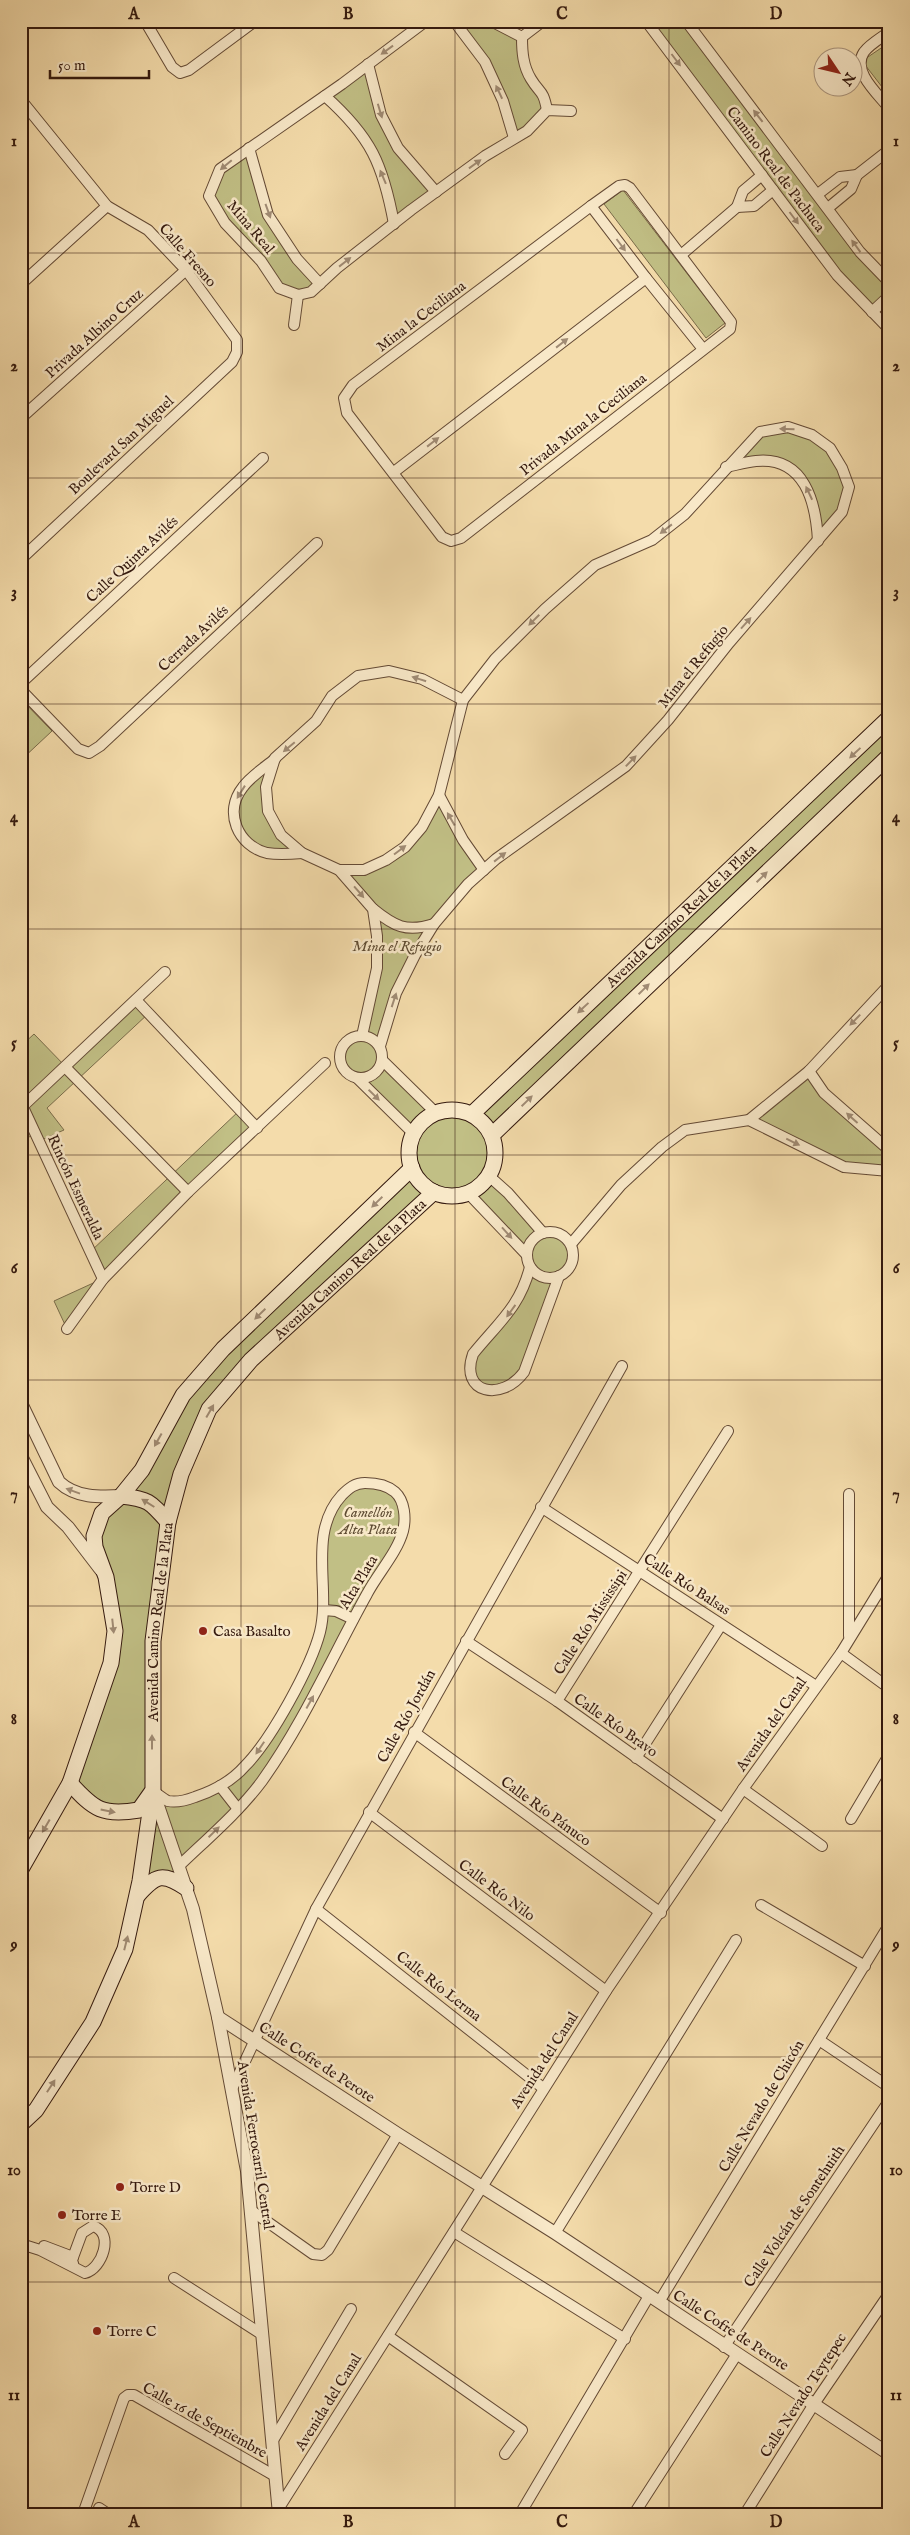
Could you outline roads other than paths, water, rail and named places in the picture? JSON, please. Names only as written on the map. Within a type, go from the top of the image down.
[{"type":"main road","name":"Avenida Camino Real de la Plata","points":[[472,1114],[889,718]]},
{"type":"main road","name":"Avenida Camino Real de la Plata","points":[[492,1135],[889,756]]},
{"type":"main road","points":[[458,1110],[472,1114],[484,1123],[492,1135],[495,1149],[494,1163],[488,1176],[480,1186],[468,1193],[455,1196],[434,1192],[419,1180],[412,1168],[410,1149],[414,1134],[418,1126],[436,1113],[458,1110]]},
{"type":"main road","name":"Avenida Camino Real de la Plata","points":[[21,1869],[70,1783],[111,1663],[114,1631],[106,1577],[95,1547],[94,1536],[102,1513],[121,1496],[142,1470],[184,1395],[223,1350],[412,1168]]},
{"type":"main road","name":"Avenida Camino Real de la Plata","points":[[21,2124],[36,2110],[93,2022],[125,1949],[137,1896],[153,1791],[153,1641],[168,1522],[181,1474],[209,1409],[251,1360],[434,1192]]},
{"type":"main road","points":[[121,1496],[143,1498],[152,1504],[168,1522]]},
{"type":"main road","points":[[70,1783],[84,1799],[96,1808],[106,1812],[139,1810],[153,1791]]},
{"type":"main road","points":[[137,1896],[151,1880],[160,1876],[186,1888]]},
{"type":"street","points":[[145,21],[172,67],[180,73],[189,70],[255,21]]},
{"type":"street","name":"Mina Real","points":[[298,295],[279,288],[261,261],[225,223],[209,196],[220,169],[325,96],[426,21]]},
{"type":"street","points":[[454,21],[485,62],[503,101],[514,138]]},
{"type":"street","points":[[491,21],[522,37]]},
{"type":"street","points":[[522,37],[544,21]]},
{"type":"street","name":"Camino Real de Pachuca","points":[[646,21],[838,275],[889,329]]},
{"type":"street","name":"Camino Real de Pachuca","points":[[686,21],[860,252],[889,282]]},
{"type":"street","points":[[888,35],[865,50],[859,61],[862,73],[889,108]]},
{"type":"street","points":[[522,37],[522,56],[531,79],[544,94],[548,110]]},
{"type":"street","points":[[368,64],[381,115],[398,148],[436,192]]},
{"type":"street","points":[[325,96],[350,118],[372,151],[386,184],[394,224]]},
{"type":"street","name":"Calle Fresno","points":[[21,100],[107,206],[148,230],[186,270],[237,340],[238,352]]},
{"type":"street","points":[[294,324],[298,295],[311,292],[436,192],[485,156],[527,131],[548,110],[571,112]]},
{"type":"street","name":"Mina Real","points":[[249,148],[268,216],[297,259],[320,284]]},
{"type":"street","points":[[828,208],[851,189],[857,175],[889,150]]},
{"type":"street","points":[[680,254],[737,207],[743,191],[762,175]]},
{"type":"street","points":[[818,194],[840,176],[857,175]]},
{"type":"street","name":"Mina la Ceciliana","points":[[451,541],[442,537],[347,413],[344,398],[353,385],[591,206],[625,185],[630,188],[732,326]]},
{"type":"street","points":[[737,207],[754,206],[773,190]]},
{"type":"street","points":[[21,284],[107,206]]},
{"type":"street","points":[[591,206],[704,349]]},
{"type":"street","name":"Privada Albino Cruz","points":[[21,418],[186,270]]},
{"type":"street","points":[[394,472],[646,278]]},
{"type":"street","points":[[872,312],[889,296]]},
{"type":"street","name":"Privada Mina la Ceciliana","points":[[451,541],[461,538],[732,326]]},
{"type":"street","name":"Boulevard San Miguel","points":[[21,559],[232,362],[238,352]]},
{"type":"street","name":"Mina el Refugio","points":[[339,870],[364,870],[386,860],[405,847],[422,827],[439,795],[463,700],[495,659],[545,609],[595,566],[652,540],[678,519],[760,432],[788,427],[812,435],[830,448],[842,468],[849,487],[842,512],[729,643],[668,720],[626,766],[522,839],[468,884],[434,924],[396,992],[380,1046]]},
{"type":"street","name":"Calle Quinta Avilés","points":[[21,682],[264,458]]},
{"type":"street","points":[[726,467],[758,460],[778,462],[798,475],[811,495],[816,517],[818,541]]},
{"type":"street","name":"Cerrada Avilés","points":[[21,690],[78,749],[89,753],[100,746],[317,543]]},
{"type":"street","name":"Mina el Refugio","points":[[302,853],[267,853],[253,847],[241,836],[234,822],[235,802],[242,787],[316,722],[332,696],[358,676],[389,671],[422,679],[463,700]]},
{"type":"street","name":"Mina el Refugio","points":[[275,758],[266,787],[268,811],[281,835],[302,853],[339,870],[372,908],[388,922],[402,927],[419,929],[434,924]]},
{"type":"street","points":[[439,795],[463,840],[484,870]]},
{"type":"street","points":[[362,1036],[377,968],[377,936],[372,908]]},
{"type":"street","name":"Rincón Esmeralda","points":[[102,1279],[22,1107],[165,972]]},
{"type":"street","points":[[570,1244],[621,1185],[662,1147],[686,1130],[749,1120],[809,1071],[889,985]]},
{"type":"street","points":[[136,1000],[257,1128]]},
{"type":"street","points":[[357,1078],[370,1077],[380,1068],[382,1062],[380,1046],[369,1037],[362,1036],[348,1040],[340,1051],[341,1065],[345,1072],[357,1078],[414,1134]]},
{"type":"street","points":[[382,1062],[436,1113]]},
{"type":"street","points":[[67,1329],[102,1279],[188,1192],[325,1063]]},
{"type":"street","points":[[65,1067],[188,1192]]},
{"type":"street","points":[[809,1071],[824,1092],[889,1150]]},
{"type":"street","points":[[749,1120],[844,1167],[889,1171]]},
{"type":"street","points":[[488,1176],[508,1193],[543,1233]]},
{"type":"street","points":[[468,1193],[527,1255],[530,1267],[537,1275],[544,1278],[559,1276],[566,1272],[573,1259],[570,1244],[560,1234],[543,1233],[532,1241],[527,1255]]},
{"type":"street","points":[[530,1267],[526,1283],[511,1311],[473,1354],[470,1362],[472,1377],[481,1388],[488,1391],[506,1388],[517,1381],[524,1372],[559,1276]]},
{"type":"street","name":"Calle Río Jordán","points":[[232,2090],[254,2039],[316,1909],[414,1732],[622,1366]]},
{"type":"street","points":[[21,1403],[59,1482],[66,1489],[95,1497],[121,1496]]},
{"type":"street","name":"Calle Río Mississipi","points":[[557,1701],[728,1431]]},
{"type":"street","points":[[21,1456],[47,1507],[68,1527],[106,1577]]},
{"type":"street","points":[[21,1471],[33,1479]]},
{"type":"street","name":"Alta Plata","points":[[153,1791],[168,1801],[183,1801],[220,1786],[244,1768],[259,1750],[305,1671],[314,1650],[324,1610],[321,1561],[328,1522],[337,1501],[348,1489],[358,1483],[378,1483],[395,1492],[402,1504],[405,1517],[403,1532],[352,1619],[291,1737],[260,1782],[238,1808],[179,1866]]},
{"type":"street","points":[[848,1494],[850,1637]]},
{"type":"street","name":"Calle Río Balsas","points":[[541,1507],[816,1686]]},
{"type":"street","name":"Avenida del Canal","points":[[278,2512],[543,2088],[606,1991],[661,1913],[743,1789],[841,1653],[889,1575]]},
{"type":"street","points":[[324,1610],[336,1611],[352,1619]]},
{"type":"street","points":[[636,1758],[721,1624]]},
{"type":"street","name":"Calle Río Bravo","points":[[466,1641],[557,1701],[723,1819]]},
{"type":"street","points":[[841,1653],[889,1688]]},
{"type":"street","name":"Calle Río Pánuco","points":[[414,1732],[661,1913]]},
{"type":"street","points":[[851,1819],[889,1755]]},
{"type":"street","points":[[220,1786],[238,1808]]},
{"type":"street","points":[[743,1789],[822,1846]]},
{"type":"street","name":"Avenida Ferrocarril Central","points":[[153,1791],[186,1888],[218,2016],[232,2090],[252,2211],[278,2512]]},
{"type":"street","name":"Calle Río Nilo","points":[[370,1812],[606,1991]]},
{"type":"street","points":[[761,1905],[865,1966]]},
{"type":"street","name":"Calle Río Lerma","points":[[316,1909],[543,2088]]},
{"type":"street","name":"Calle Nevado de Chicón","points":[[520,2514],[625,2339],[654,2299],[819,2040],[889,1924]]},
{"type":"street","points":[[555,2233],[736,1940]]},
{"type":"street","name":"Calle Cofre de Perote","points":[[218,2016],[481,2188],[555,2233],[724,2347],[889,2454]]},
{"type":"street","points":[[819,2040],[889,2087]]},
{"type":"street","name":"Calle Volcán de Sontehuith","points":[[724,2347],[889,2101]]},
{"type":"street","points":[[252,2211],[313,2254],[322,2255],[328,2250],[398,2134]]},
{"type":"street","points":[[454,2232],[625,2339]]},
{"type":"street","points":[[21,2238],[74,2262],[21,2244]]},
{"type":"street","points":[[174,2278],[264,2335]]},
{"type":"street","name":"Calle Nevado Teytepec","points":[[745,2514],[814,2404],[889,2294]]},
{"type":"street","points":[[272,2442],[351,2309]]},
{"type":"street","points":[[388,2336],[522,2430],[505,2454]]},
{"type":"street","points":[[634,2514],[736,2354]]},
{"type":"street","name":"Calle 16 de Septiembre","points":[[83,2514],[124,2398],[128,2395],[134,2395],[274,2476]]},
{"type":"street","points":[[886,2514],[889,2510]]},
{"type":"place","name":"Casa Basalto","points":[[203,1631]]},
{"type":"place","name":"Torre D","points":[[120,2187]]},
{"type":"place","name":"Torre E","points":[[62,2215]]},
{"type":"place","name":"Torre C","points":[[97,2331]]},
{"type":"park label","name":"Camellón Alta Plata","points":[[368,1520]]}]
